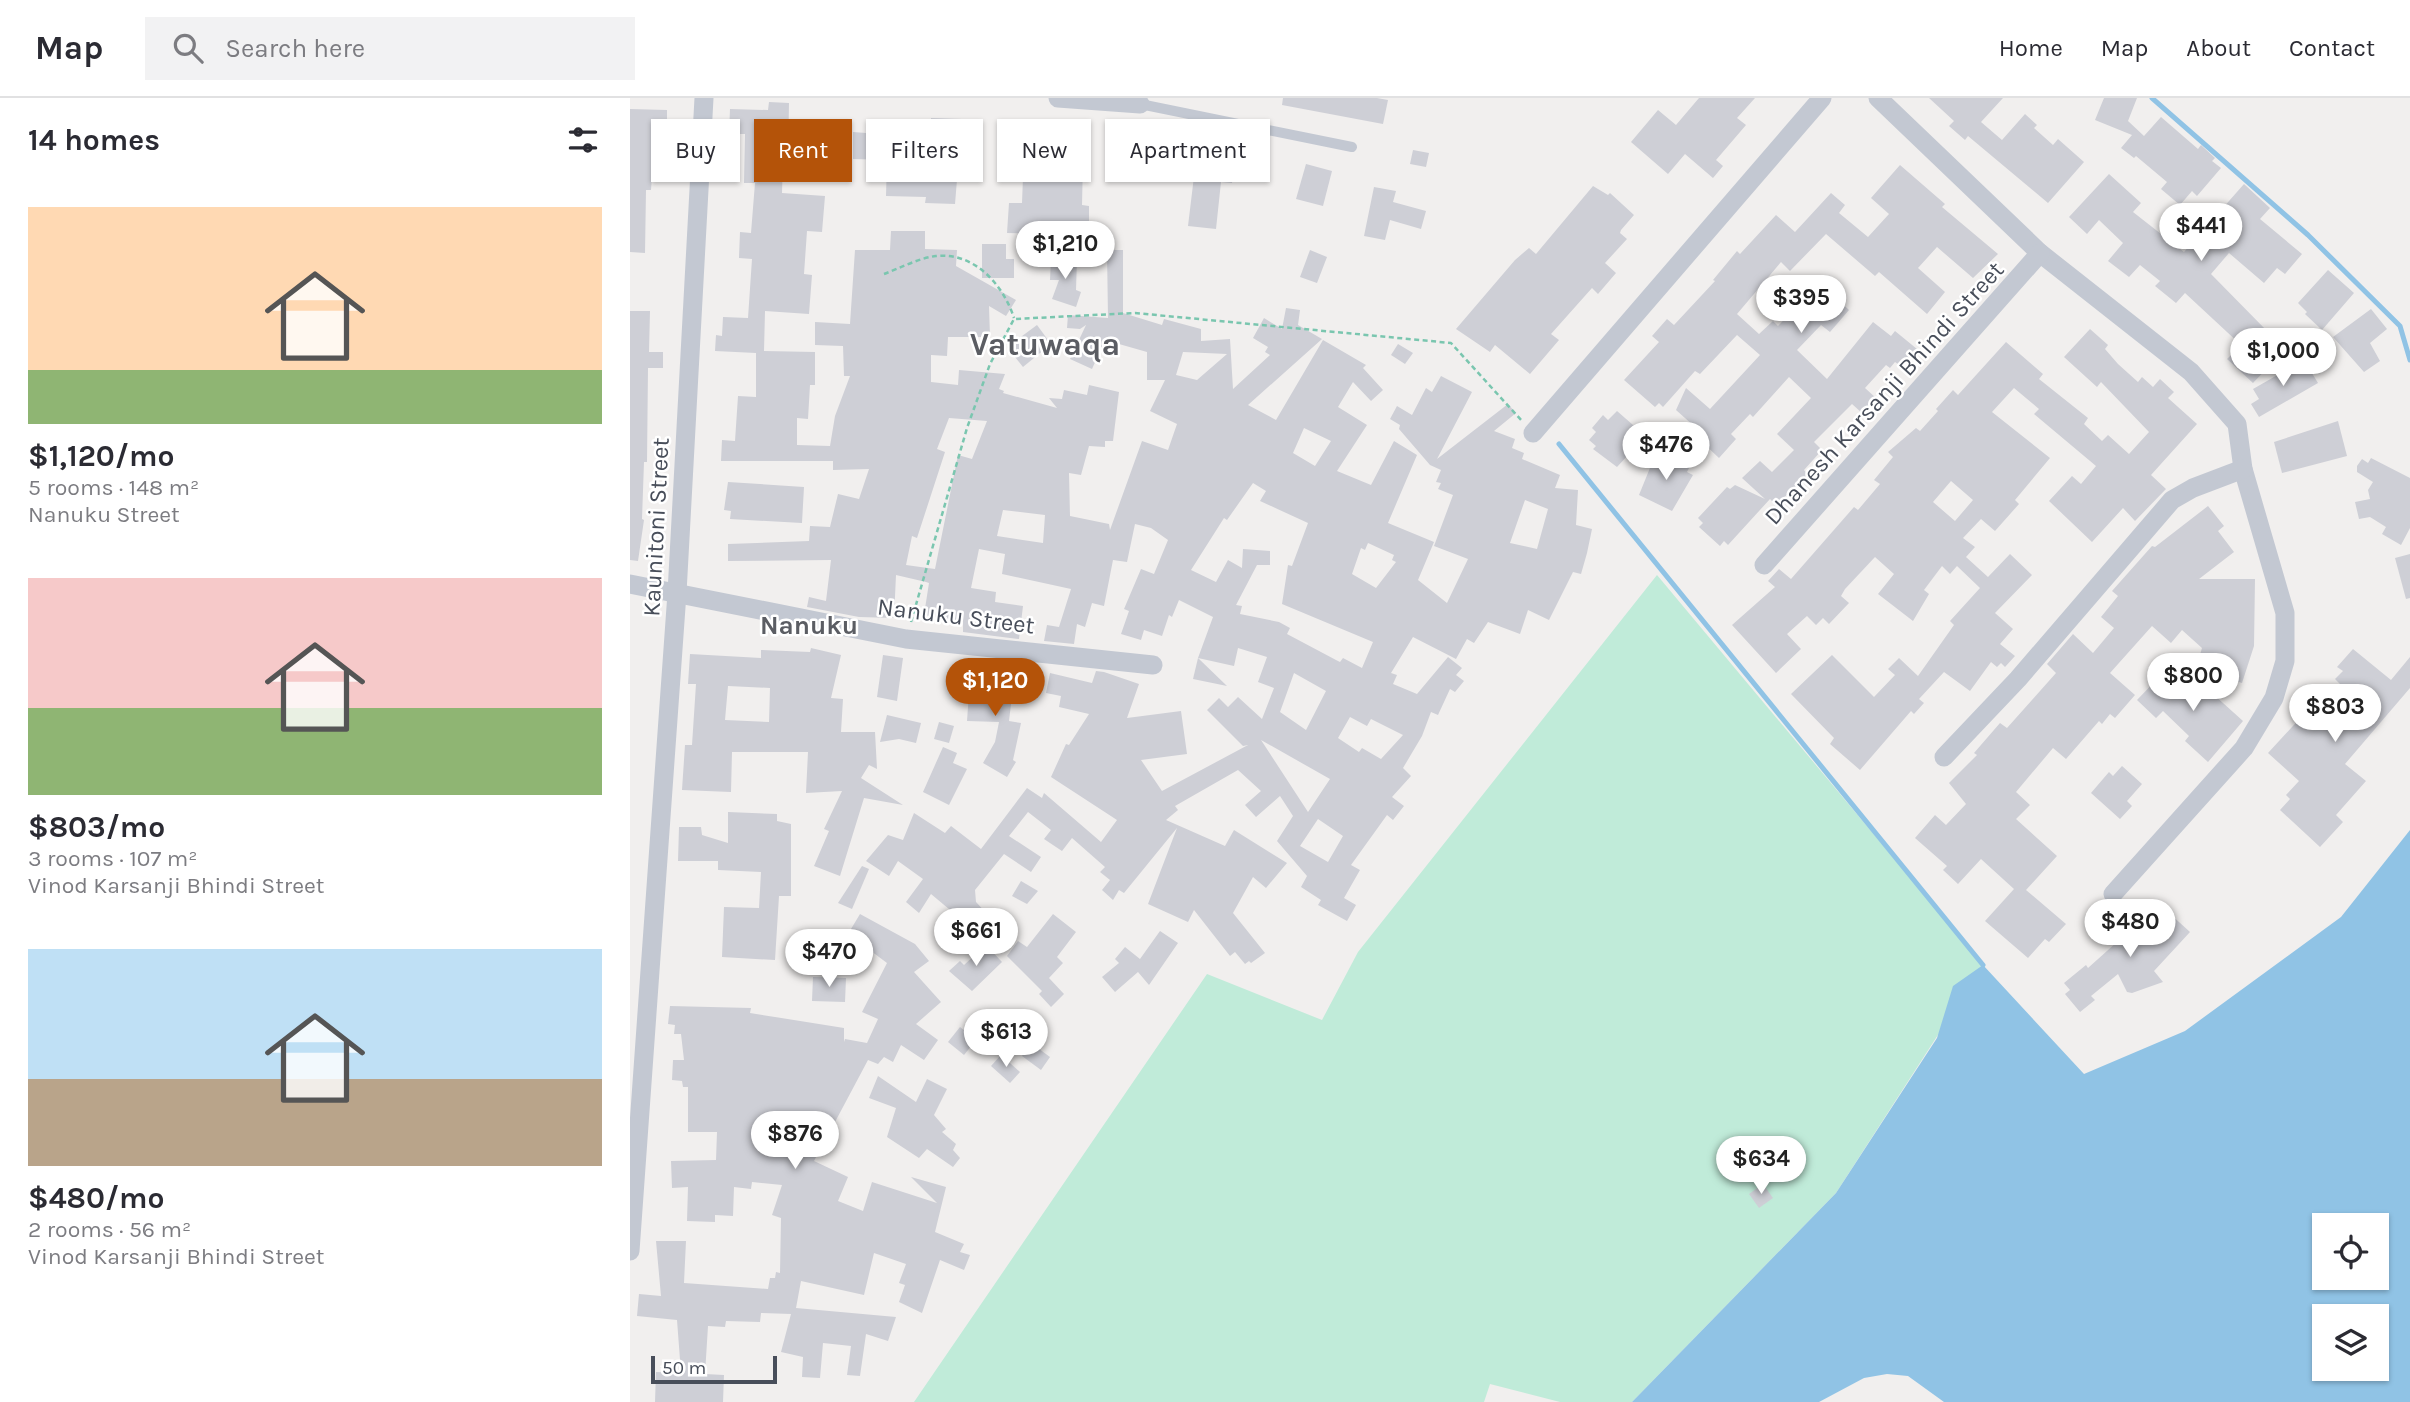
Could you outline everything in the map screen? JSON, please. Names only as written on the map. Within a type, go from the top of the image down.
[{"type":"street","name":"Kaunitoni Street","points":[[630,1251],[637,1067],[677,593],[704,98]]},
{"type":"street","points":[[1058,98],[1140,104]]},
{"type":"street","points":[[1532,433],[1822,98]]},
{"type":"street","points":[[1878,98],[2040,253],[2191,372],[2237,424],[2243,470],[2285,613],[2285,661],[2274,698],[2244,748],[2113,894]]},
{"type":"street","name":"Dhanesh Karsanji Bhindi Street","points":[[1764,565],[2040,253]]},
{"type":"street","points":[[1944,757],[2018,679],[2172,500],[2193,488],[2243,470]]},
{"type":"street","name":"Nanuku Street","points":[[630,584],[906,639],[1153,665]]},
{"type":"lane","points":[[1140,104],[1352,147]]},
{"type":"path","points":[[884,274],[933,256],[957,255],[985,271],[1008,300],[1014,319],[990,364],[967,428],[906,639]]},
{"type":"path","points":[[1014,319],[1135,313],[1451,343],[1532,433]]},
{"type":"green space","points":[[1657,575],[1983,965],[1836,1193],[1632,1402],[1560,1402],[1490,1384],[1484,1402],[914,1402],[1207,974],[1322,1020],[1358,952]]},
{"type":"water","points":[[2410,830],[2410,1402],[1944,1402],[1908,1376],[1887,1374],[1864,1378],[1819,1402],[1632,1402],[1836,1193],[1937,1038],[1953,986],[1983,965],[2084,1074],[2185,1031],[2341,917]]},
{"type":"building","points":[[1283,98],[1388,100],[1383,124],[1282,105]]},
{"type":"building","points":[[1699,98],[1755,98],[1737,118],[1746,125],[1716,160],[1723,166],[1713,178],[1685,154],[1668,174],[1631,142],[1658,110],[1676,125]]},
{"type":"building","points":[[1929,98],[2003,98],[1981,122],[2002,140],[2025,114],[2037,125],[2034,128],[2053,145],[2058,139],[2084,162],[2048,203],[1968,136],[1965,140],[1949,126],[1954,121]]},
{"type":"building","points":[[2104,98],[2137,98],[2128,121],[2144,136],[2161,117],[2198,149],[2201,145],[2215,158],[2212,161],[2221,168],[2197,196],[2192,191],[2180,205],[2161,189],[2167,182],[2136,156],[2134,158],[2121,148],[2132,135],[2095,120]]},
{"type":"building","points":[[769,102],[789,103],[789,119],[754,119],[754,182],[782,182],[782,193],[825,196],[822,232],[807,231],[804,274],[812,275],[809,314],[765,311],[764,351],[815,352],[815,385],[810,385],[808,419],[797,418],[797,445],[830,446],[835,416],[850,376],[844,376],[843,346],[815,345],[815,322],[850,324],[855,250],[890,250],[891,231],[925,231],[925,249],[957,250],[956,266],[1016,300],[1006,316],[989,306],[990,337],[948,337],[947,356],[931,355],[931,382],[958,385],[959,370],[1005,374],[999,389],[1004,391],[1003,393],[1057,408],[1049,398],[1062,399],[1064,390],[1087,395],[1089,385],[1119,392],[1113,441],[1105,441],[1105,447],[1089,446],[1081,475],[1069,473],[1070,516],[1109,524],[1110,530],[1142,441],[1168,450],[1177,424],[1150,411],[1165,380],[1147,380],[1147,352],[1105,340],[1092,369],[1070,359],[1086,325],[1080,329],[1067,328],[1068,315],[1108,318],[1107,250],[1123,250],[1123,313],[1162,325],[1164,319],[1201,329],[1201,341],[1230,339],[1233,389],[1270,355],[1265,352],[1268,347],[1253,338],[1264,318],[1282,329],[1286,308],[1300,310],[1298,325],[1322,339],[1248,405],[1276,420],[1323,340],[1366,365],[1363,368],[1383,390],[1371,401],[1353,382],[1338,407],[1367,425],[1337,471],[1371,485],[1394,441],[1417,455],[1388,523],[1434,542],[1418,580],[1447,603],[1468,559],[1434,546],[1453,495],[1438,489],[1441,483],[1436,482],[1441,470],[1430,465],[1399,429],[1400,425],[1390,419],[1397,406],[1412,415],[1426,388],[1432,392],[1441,376],[1472,392],[1437,459],[1508,404],[1516,413],[1494,431],[1515,439],[1512,448],[1524,453],[1522,459],[1560,475],[1555,488],[1578,490],[1576,525],[1592,529],[1587,553],[1581,574],[1573,572],[1549,620],[1528,610],[1520,634],[1488,622],[1474,643],[1467,639],[1456,659],[1413,637],[1391,673],[1397,675],[1393,684],[1417,694],[1448,657],[1462,668],[1456,675],[1464,681],[1455,692],[1450,689],[1438,715],[1431,712],[1422,736],[1403,768],[1411,776],[1392,797],[1404,806],[1393,820],[1387,815],[1351,865],[1360,870],[1344,898],[1356,905],[1347,921],[1318,905],[1321,900],[1301,887],[1307,876],[1277,841],[1293,816],[1280,796],[1256,817],[1245,805],[1261,791],[1238,770],[1175,806],[1178,810],[1166,820],[1225,846],[1234,830],[1287,863],[1266,888],[1253,877],[1233,913],[1265,953],[1251,963],[1249,961],[1245,964],[1235,952],[1230,956],[1194,910],[1188,922],[1148,904],[1177,828],[1124,893],[1119,890],[1113,900],[1102,890],[1110,880],[1100,872],[1105,867],[1072,838],[1062,851],[1044,839],[1051,830],[1028,812],[1009,836],[1041,857],[1031,872],[1004,854],[975,890],[976,902],[989,916],[980,935],[931,894],[919,913],[906,902],[923,879],[898,861],[889,876],[866,861],[888,835],[903,840],[914,813],[945,833],[951,826],[981,849],[1027,788],[1042,798],[1044,793],[1101,842],[1117,820],[1051,777],[1066,744],[1069,745],[1089,714],[1059,707],[1061,696],[1046,693],[1050,673],[1092,683],[1096,671],[1139,684],[1127,718],[1181,711],[1187,754],[1141,760],[1162,791],[1248,745],[1243,746],[1207,710],[1219,698],[1228,707],[1238,697],[1262,719],[1274,688],[1258,682],[1267,657],[1238,648],[1234,666],[1198,658],[1213,617],[1179,600],[1172,617],[1169,615],[1162,636],[1144,630],[1141,640],[1121,634],[1129,611],[1124,609],[1141,569],[1154,574],[1168,540],[1151,528],[1135,524],[1127,562],[1113,560],[1104,606],[1092,603],[1085,627],[1077,624],[1074,644],[1044,641],[1047,625],[1059,627],[1071,589],[1002,574],[1005,554],[979,549],[971,588],[996,592],[995,602],[1023,606],[1019,639],[963,632],[963,622],[924,615],[929,583],[926,582],[896,575],[894,618],[859,617],[807,607],[809,597],[826,601],[831,560],[728,561],[728,544],[809,541],[810,526],[830,527],[838,494],[859,499],[869,469],[833,470],[833,461],[721,461],[722,440],[735,441],[738,396],[756,397],[756,353],[715,351],[716,335],[722,336],[723,317],[748,318],[752,259],[739,258],[740,232],[751,233],[755,183],[744,183],[745,134],[740,134],[740,119],[730,119],[730,109],[768,110]],"holes":[[[1183,352],[1227,354],[1197,380],[1176,375]],[[949,418],[987,421],[972,459],[958,455],[935,569],[906,565],[912,536],[917,538],[945,452],[937,449]],[[1304,428],[1331,441],[1315,466],[1293,453]],[[1253,483],[1266,491],[1260,501],[1308,523],[1292,566],[1288,565],[1282,604],[1373,642],[1362,668],[1343,658],[1340,662],[1287,634],[1290,628],[1279,622],[1240,614],[1242,606],[1236,605],[1257,565],[1270,565],[1270,551],[1243,549],[1242,568],[1228,560],[1216,582],[1191,570],[1224,518],[1227,520]],[[1525,500],[1548,509],[1537,549],[1510,543]],[[1003,510],[1045,515],[1043,543],[997,536]],[[1368,543],[1394,555],[1392,560],[1396,562],[1376,588],[1352,574],[1361,548],[1365,550]],[[1294,673],[1326,691],[1306,730],[1280,712]],[[1350,717],[1367,726],[1371,719],[1403,735],[1381,759],[1362,748],[1359,752],[1338,738]],[[1261,740],[1330,779],[1308,812]],[[1318,819],[1343,836],[1328,862],[1300,846]]]},
{"type":"building","points":[[630,109],[667,110],[667,119],[651,119],[652,182],[651,190],[646,190],[645,253],[630,252]]},
{"type":"building","points":[[853,132],[866,133],[866,159],[853,159]]},
{"type":"building","points":[[1413,150],[1429,153],[1426,167],[1410,164]]},
{"type":"building","points":[[1306,164],[1332,171],[1323,206],[1296,199]]},
{"type":"building","points":[[1900,165],[1945,204],[1942,207],[1998,254],[1973,278],[1937,247],[1918,268],[1945,292],[1927,314],[1879,272],[1875,276],[1826,234],[1790,271],[1781,262],[1737,314],[1759,334],[1773,321],[1778,326],[1802,301],[1794,293],[1808,278],[1825,294],[1828,290],[1849,310],[1830,332],[1821,325],[1797,350],[1827,379],[1873,322],[1891,336],[1895,331],[1917,349],[1902,367],[1895,362],[1890,368],[1886,365],[1865,388],[1876,398],[1862,413],[1852,404],[1814,442],[1822,450],[1804,470],[1808,475],[1776,505],[1770,499],[1728,545],[1724,541],[1720,546],[1699,527],[1703,523],[1698,518],[1727,487],[1730,489],[1735,485],[1765,499],[1742,478],[1760,461],[1772,472],[1794,450],[1777,434],[1811,398],[1789,377],[1753,417],[1750,414],[1731,434],[1736,439],[1719,458],[1700,440],[1704,435],[1676,410],[1686,388],[1710,409],[1760,355],[1737,335],[1700,374],[1695,371],[1663,407],[1659,403],[1655,407],[1624,380],[1659,342],[1652,336],[1667,319],[1674,325],[1715,281],[1713,280],[1737,251],[1740,254],[1776,215],[1795,232],[1831,193],[1845,205],[1839,213],[1868,237],[1889,214],[1871,198]]},
{"type":"building","points":[[2109,174],[2141,203],[2133,212],[2184,252],[2244,184],[2270,208],[2260,219],[2302,254],[2285,274],[2277,268],[2264,283],[2229,253],[2211,274],[2269,333],[2273,329],[2279,334],[2284,329],[2295,339],[2253,383],[2227,359],[2241,345],[2185,293],[2176,303],[2155,286],[2160,281],[2140,265],[2129,277],[2108,261],[2123,243],[2099,220],[2087,234],[2069,217]]},
{"type":"building","points":[[886,182],[957,182],[955,204],[925,203],[926,197],[886,196]]},
{"type":"building","points":[[1023,182],[1083,182],[1082,205],[1089,206],[1089,235],[1007,233],[1009,203],[1022,203]]},
{"type":"building","points":[[1193,182],[1221,182],[1216,229],[1188,226]]},
{"type":"building","points":[[1593,186],[1608,195],[1610,193],[1634,215],[1620,233],[1627,239],[1605,263],[1616,273],[1598,294],[1592,288],[1551,334],[1559,340],[1530,374],[1495,345],[1490,352],[1456,329],[1515,260],[1529,248],[1536,254]]},
{"type":"building","points":[[1374,187],[1396,191],[1393,202],[1426,211],[1421,229],[1390,220],[1385,240],[1364,236]]},
{"type":"building","points":[[982,244],[1006,244],[1006,259],[1014,259],[1014,278],[982,278]]},
{"type":"building","points":[[1310,250],[1327,257],[1317,283],[1300,277]]},
{"type":"building","points":[[1051,259],[1077,259],[1076,290],[1081,292],[1076,307],[1052,299],[1059,280],[1050,280]]},
{"type":"building","points":[[2328,270],[2354,293],[2322,330],[2298,303]]},
{"type":"building","points":[[2371,309],[2387,329],[2370,343],[2380,361],[2364,372],[2333,337]]},
{"type":"building","points":[[630,311],[650,311],[649,352],[663,352],[663,368],[648,368],[644,520],[638,561],[630,560]]},
{"type":"building","points":[[1037,325],[1051,344],[1023,367],[1007,347]]},
{"type":"building","points":[[2090,329],[2108,345],[2105,349],[2118,364],[2138,382],[2142,377],[2153,387],[2160,379],[2174,392],[2168,398],[2197,424],[2151,475],[2166,489],[2135,521],[2123,508],[2092,542],[2049,501],[2072,476],[2081,484],[2096,466],[2034,414],[2039,409],[2014,388],[1992,412],[2050,458],[2015,500],[2019,504],[1995,531],[1981,519],[1963,538],[1975,547],[1966,557],[1988,577],[2010,554],[2032,575],[1995,613],[2013,629],[2000,644],[2015,656],[2005,667],[2001,663],[1997,667],[1991,662],[1970,691],[1944,672],[1919,699],[1924,703],[1914,714],[1911,711],[1860,770],[1830,744],[1834,738],[1791,694],[1832,655],[1874,697],[1895,675],[1888,669],[1899,658],[1918,676],[1954,625],[1950,621],[1980,588],[1957,566],[1950,574],[1942,566],[1924,590],[1929,594],[1913,621],[1878,594],[1894,574],[1875,557],[1845,589],[1841,596],[1849,603],[1829,624],[1823,618],[1816,625],[1807,616],[1787,634],[1801,649],[1776,673],[1732,625],[1775,587],[1768,581],[1779,569],[1791,579],[1854,507],[1858,510],[1880,484],[1874,480],[1893,457],[1888,452],[1916,428],[1920,431],[1953,390],[1958,395],[2006,342],[2043,374],[2039,379],[2088,418],[2084,424],[2102,441],[2108,435],[2129,454],[2149,432],[2101,382],[2097,387],[2064,357]],"holes":[[[1951,481],[1973,500],[1955,521],[1933,502]]]},
{"type":"building","points":[[1398,344],[1413,353],[1405,364],[1391,355]]},
{"type":"building","points":[[2304,360],[2318,383],[2259,417],[2251,404],[2259,399],[2253,389]]},
{"type":"building","points":[[1617,411],[1641,432],[1625,450],[1629,454],[1617,467],[1593,449],[1596,446],[1589,440],[1596,432],[1592,428],[1603,415],[1608,420]]},
{"type":"building","points":[[2338,421],[2347,456],[2282,473],[2274,442]]},
{"type":"building","points":[[1670,455],[1691,464],[1687,472],[1693,475],[1672,511],[1639,495],[1654,458],[1666,464]]},
{"type":"building","points":[[2371,458],[2410,478],[2410,528],[2401,545],[2382,534],[2386,527],[2370,517],[2359,519],[2355,502],[2370,499],[2368,490],[2373,482],[2357,472],[2357,466],[2362,459],[2368,463]]},
{"type":"building","points":[[728,482],[804,487],[802,523],[730,519],[731,511],[724,510]]},
{"type":"building","points":[[2208,506],[2224,526],[2218,531],[2234,552],[2199,579],[2255,579],[2254,646],[2242,683],[2196,668],[2202,648],[2182,630],[2171,643],[2152,626],[2110,673],[2135,695],[2115,718],[2110,714],[2102,724],[2099,721],[2066,759],[2053,748],[2016,792],[2030,805],[2016,819],[2057,856],[2026,890],[2066,924],[2049,942],[2045,939],[2028,958],[1985,921],[2014,889],[1981,859],[1958,884],[1943,870],[1947,866],[1915,838],[1935,815],[1946,825],[1966,804],[1949,783],[1977,755],[1974,753],[2000,723],[2007,728],[2056,673],[2047,664],[2073,634],[2093,653],[2114,628],[2101,617],[2118,596],[2112,591],[2152,546],[2155,547]]},
{"type":"building","points":[[2410,554],[2410,598],[2406,599],[2395,558]]},
{"type":"building","points":[[811,648],[841,655],[831,698],[843,699],[841,732],[875,732],[877,769],[869,765],[861,778],[903,805],[864,798],[840,876],[814,866],[829,831],[824,829],[842,791],[806,793],[808,752],[732,752],[731,792],[682,790],[685,745],[692,745],[696,684],[688,684],[690,654],[761,658],[761,650],[810,652]],"holes":[[[728,686],[770,688],[769,722],[725,720]]]},
{"type":"building","points":[[2353,649],[2391,680],[2410,657],[2410,688],[2345,764],[2366,781],[2336,815],[2343,822],[2320,847],[2280,810],[2290,799],[2286,795],[2299,781],[2268,753],[2317,700],[2322,704],[2340,684],[2335,679],[2343,671],[2337,667]]},
{"type":"building","points":[[883,655],[903,658],[897,701],[877,697]]},
{"type":"building","points":[[1198,658],[1227,686],[1193,679]]},
{"type":"building","points":[[2163,673],[2174,684],[2181,675],[2191,684],[2193,676],[2243,721],[2208,762],[2185,741],[2189,736],[2163,711],[2156,718],[2137,700]]},
{"type":"building","points":[[964,678],[1014,679],[1009,721],[1021,723],[1013,760],[1016,762],[1007,777],[983,763],[995,742],[999,722],[967,721],[969,693],[963,692]]},
{"type":"building","points":[[887,715],[921,723],[916,743],[899,739],[880,742]]},
{"type":"building","points":[[939,722],[954,726],[949,743],[934,739]]},
{"type":"building","points":[[943,747],[957,753],[953,763],[967,769],[949,805],[923,792]]},
{"type":"building","points":[[2122,766],[2142,784],[2127,801],[2132,806],[2120,819],[2091,793],[2109,772],[2113,776]]},
{"type":"building","points":[[728,812],[777,814],[777,821],[791,824],[791,896],[779,896],[775,960],[722,957],[724,907],[759,908],[761,872],[718,870],[718,861],[678,861],[679,827],[701,827],[702,835],[728,843]]},
{"type":"building","points":[[862,866],[869,869],[852,909],[838,903]]},
{"type":"building","points":[[1021,881],[1038,891],[1027,904],[1012,896]]},
{"type":"building","points":[[2158,903],[2190,932],[2154,971],[2163,982],[2132,993],[2127,992],[2118,974],[2091,996],[2095,1000],[2080,1012],[2065,994],[2070,990],[2064,983],[2086,965],[2088,968],[2117,942],[2120,945]]},
{"type":"building","points":[[860,914],[915,944],[929,961],[914,972],[941,1002],[916,1024],[938,1040],[924,1060],[901,1045],[893,1062],[884,1057],[878,1064],[868,1060],[835,1122],[822,1138],[825,1140],[814,1161],[848,1177],[838,1201],[863,1211],[872,1182],[937,1203],[911,1177],[946,1187],[935,1232],[964,1244],[960,1252],[970,1255],[964,1270],[940,1260],[922,1313],[899,1302],[905,1285],[899,1283],[906,1264],[874,1253],[864,1295],[801,1281],[796,1308],[896,1317],[888,1341],[866,1334],[860,1376],[847,1375],[851,1346],[823,1343],[820,1378],[802,1377],[803,1357],[781,1352],[791,1314],[761,1313],[760,1322],[726,1321],[725,1327],[708,1326],[705,1374],[724,1375],[723,1402],[655,1402],[656,1372],[681,1373],[677,1320],[637,1316],[639,1294],[661,1296],[656,1241],[686,1241],[684,1283],[768,1289],[770,1278],[775,1278],[776,1272],[780,1273],[781,1218],[772,1215],[782,1185],[752,1182],[751,1189],[734,1187],[733,1216],[715,1215],[715,1222],[687,1221],[688,1187],[672,1188],[671,1161],[716,1160],[717,1132],[688,1132],[688,1087],[683,1087],[682,1081],[672,1080],[673,1060],[684,1060],[681,1034],[674,1034],[675,1025],[668,1024],[670,1006],[751,1008],[750,1013],[844,1028],[844,1042],[845,1039],[867,1043],[878,1019],[862,1012],[887,963],[871,951],[873,949],[848,934]]},
{"type":"building","points":[[1053,914],[1076,932],[1057,957],[1063,963],[1049,978],[1064,994],[1051,1007],[1039,994],[1042,991],[1007,956],[1018,941],[1027,947]]},
{"type":"building","points":[[1160,931],[1178,943],[1149,985],[1138,972],[1115,992],[1102,977],[1119,963],[1115,959],[1125,947],[1140,959]]},
{"type":"building","points":[[986,945],[1002,962],[972,991],[949,971],[960,961],[964,965]]},
{"type":"building","points":[[813,977],[846,978],[845,1002],[812,1001]]},
{"type":"building","points":[[960,1027],[976,1040],[964,1055],[948,1042]]},
{"type":"building","points":[[1031,1043],[1050,1057],[1041,1070],[1022,1056]]},
{"type":"building","points":[[1001,1055],[1020,1072],[1010,1083],[991,1066]]},
{"type":"building","points":[[878,1076],[916,1102],[927,1079],[947,1089],[934,1115],[946,1129],[942,1132],[956,1144],[953,1150],[960,1158],[953,1167],[927,1149],[919,1158],[887,1137],[896,1108],[869,1098]]},
{"type":"building","points":[[1763,1184],[1773,1198],[1759,1208],[1749,1194]]},
{"type":"waterway","points":[[2152,98],[2308,235],[2400,326],[2410,360]]},
{"type":"waterway","points":[[1559,444],[1983,965]]},
{"type":"district","name":"Vatuwaqa","points":[[1045,344]]},
{"type":"district","name":"Nanuku","points":[[809,625]]}]
